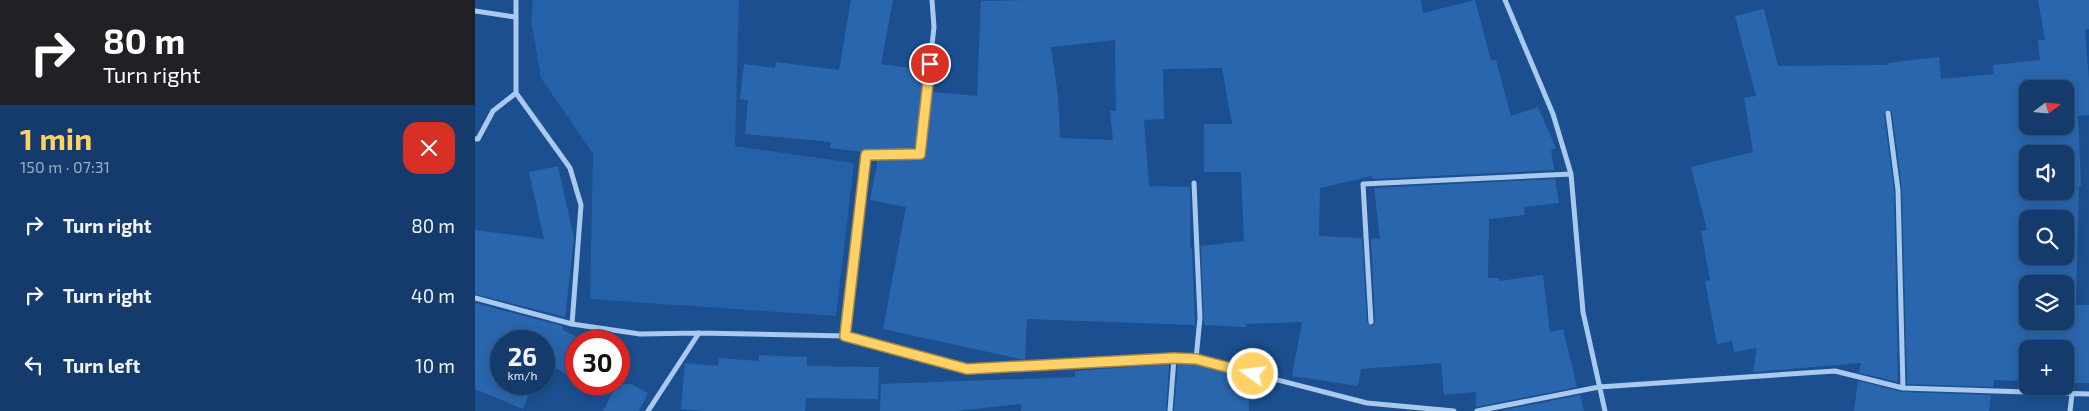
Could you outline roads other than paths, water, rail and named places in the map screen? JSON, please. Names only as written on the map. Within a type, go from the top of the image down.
[{"type":"street","points":[[517,0],[515,17],[516,93],[570,168],[581,205],[571,324]]},
{"type":"street","points":[[845,336],[866,155],[920,154],[934,27],[932,0]]},
{"type":"street","points":[[1505,0],[1553,114],[1571,174],[1583,312],[1605,411]]},
{"type":"street","points":[[475,12],[515,17]]},
{"type":"street","points":[[475,139],[478,139],[493,111],[516,93]]},
{"type":"street","points":[[1887,113],[1898,190],[1903,388]]},
{"type":"street","points":[[1371,322],[1363,184],[1571,174]]},
{"type":"street","points":[[1194,183],[1200,318],[1196,359]]},
{"type":"street","points":[[475,298],[571,324],[639,334],[699,333],[845,336],[967,369],[1174,358],[1196,359],[1367,403],[1454,411]]},
{"type":"street","points":[[648,411],[699,333]]},
{"type":"street","points":[[1170,411],[1174,358]]},
{"type":"street","points":[[1477,411],[1599,387],[1835,371],[1903,388],[2019,392]]},
{"type":"street","points":[[2074,394],[2089,394]]},
{"type":"street","points":[[2070,411],[2072,395]]},
{"type":"street","points":[[1367,403],[1367,411]]}]
